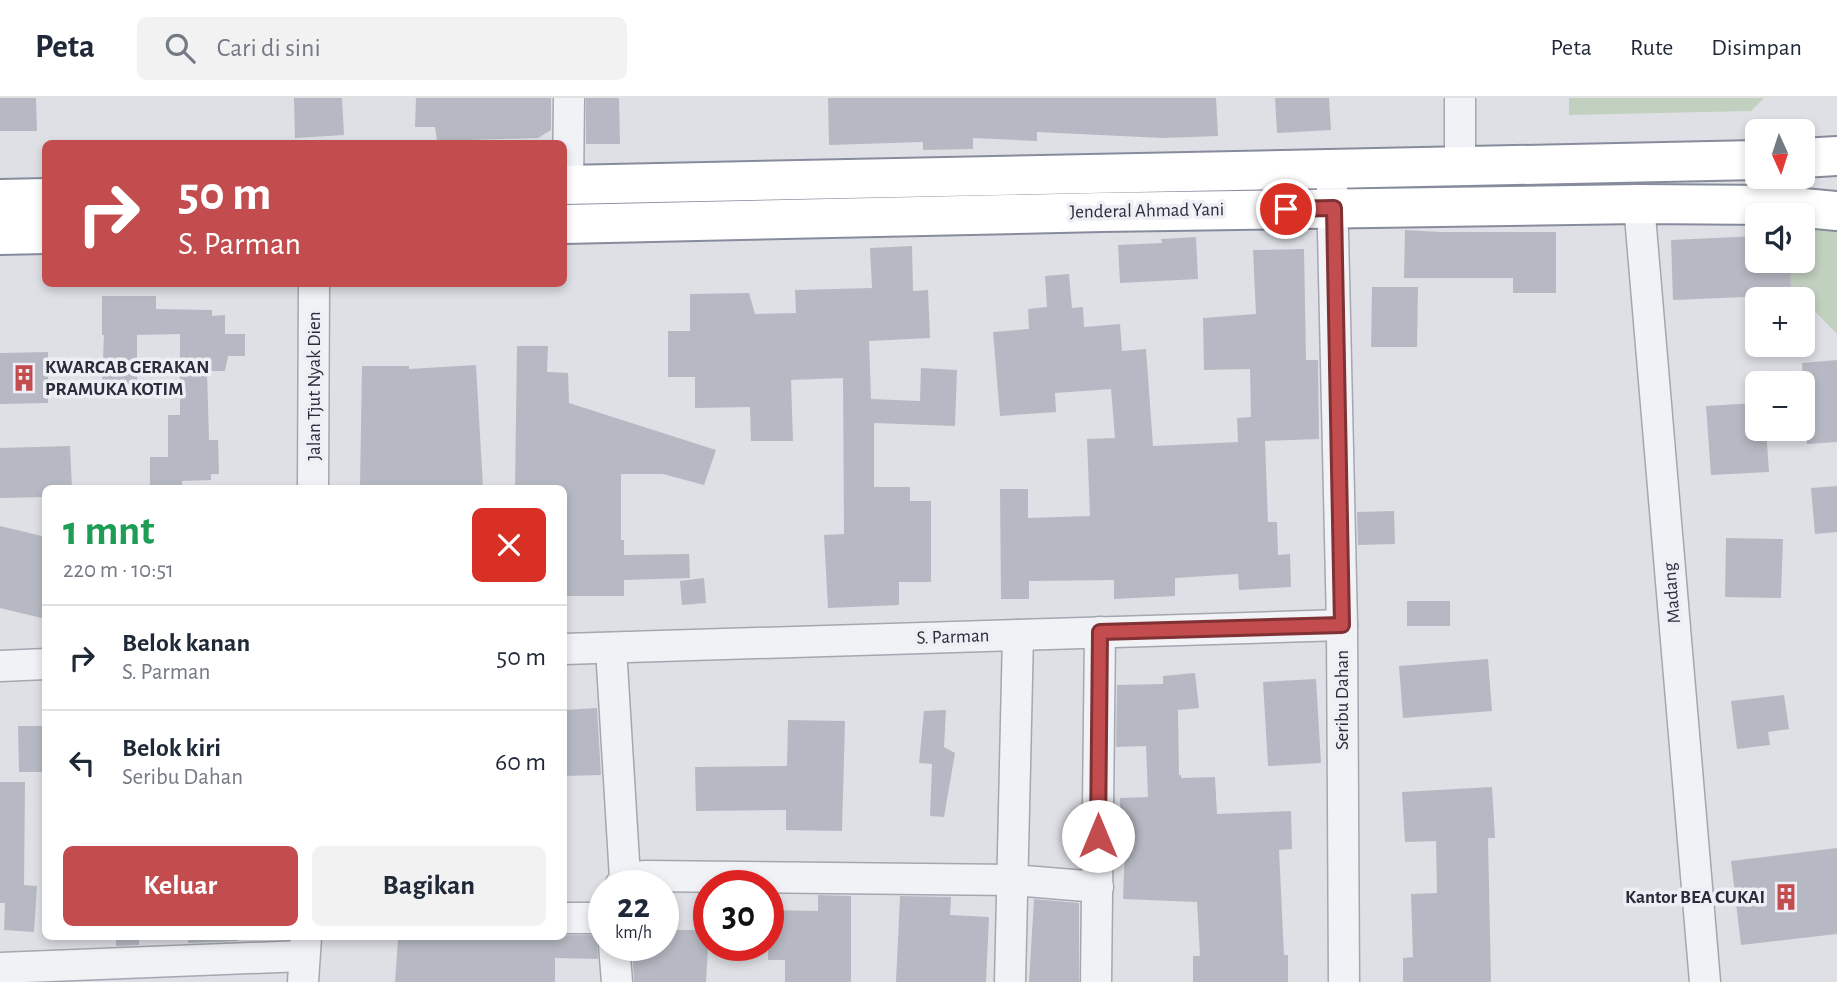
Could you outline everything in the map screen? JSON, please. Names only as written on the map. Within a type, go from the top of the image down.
[{"type":"highway","points":[[1815,157],[1837,156]]},
{"type":"highway","name":"Jenderal Ahmad Yani","points":[[567,185],[1745,160]]},
{"type":"highway","points":[[0,199],[42,198]]},
{"type":"highway","name":"Jenderal Ahmad Yani","points":[[567,223],[1639,204],[1773,205],[1837,211]]},
{"type":"highway","points":[[0,235],[42,234]]},
{"type":"street","points":[[567,156],[569,98]]},
{"type":"street","points":[[1460,98],[1460,167]]},
{"type":"street","name":"Seribu Dahan","points":[[1331,169],[1342,625],[1344,982]]},
{"type":"street","name":"Madang","points":[[1639,204],[1705,982]]},
{"type":"street","name":"Jalan Tjut Nyak Dien","points":[[313,485],[314,287]]},
{"type":"street","name":"S. Parman","points":[[567,649],[1342,625]]},
{"type":"street","points":[[1096,982],[1100,632]]},
{"type":"street","points":[[1010,982],[1018,635]]},
{"type":"street","points":[[611,648],[621,870]]},
{"type":"street","points":[[0,666],[42,664]]},
{"type":"street","points":[[679,876],[1013,880],[1098,887]]},
{"type":"street","points":[[567,918],[588,918]]},
{"type":"street","points":[[0,968],[304,958]]},
{"type":"street","points":[[615,961],[617,982]]},
{"type":"green space","points":[[1569,98],[1764,98],[1751,111],[1569,115]]},
{"type":"green space","points":[[1815,217],[1837,220],[1837,334],[1815,312],[1815,287],[1791,287],[1787,273],[1815,273]]},
{"type":"building","points":[[0,98],[36,98],[37,131],[0,131]]},
{"type":"building","points":[[294,98],[342,98],[344,135],[295,138]]},
{"type":"building","points":[[416,98],[551,98],[551,130],[538,138],[437,140],[435,127],[415,127]]},
{"type":"building","points":[[586,98],[619,98],[620,144],[586,144]]},
{"type":"building","points":[[828,98],[1216,98],[1218,136],[1163,138],[1037,132],[1037,141],[973,138],[973,149],[923,150],[923,142],[829,145]]},
{"type":"building","points":[[1275,98],[1329,98],[1331,130],[1277,133]]},
{"type":"building","points":[[1405,230],[1556,232],[1556,293],[1513,293],[1513,278],[1404,278]]},
{"type":"building","points":[[1196,237],[1198,279],[1120,283],[1118,245],[1162,243],[1161,239]]},
{"type":"building","points":[[1745,237],[1745,273],[1790,273],[1791,287],[1745,287],[1745,297],[1673,300],[1671,240]]},
{"type":"building","points":[[912,246],[913,291],[928,290],[930,338],[869,341],[871,399],[920,401],[921,368],[957,370],[955,426],[874,423],[874,487],[910,487],[910,501],[931,501],[931,582],[899,582],[899,605],[828,608],[824,535],[844,534],[843,378],[791,380],[793,441],[751,441],[750,407],[695,408],[695,377],[668,377],[668,331],[690,331],[690,294],[749,293],[755,314],[796,313],[795,290],[872,288],[870,248]]},
{"type":"building","points":[[1304,249],[1306,360],[1318,360],[1319,439],[1265,441],[1268,522],[1277,522],[1278,555],[1290,554],[1291,587],[1239,590],[1238,574],[1175,578],[1175,596],[1114,599],[1114,580],[1029,581],[1029,599],[1001,599],[1000,489],[1028,489],[1028,518],[1090,516],[1087,439],[1115,438],[1111,389],[1055,393],[1056,412],[1000,416],[993,332],[1029,329],[1028,309],[1047,307],[1045,276],[1069,274],[1072,308],[1083,307],[1084,327],[1120,324],[1122,351],[1146,349],[1153,446],[1238,442],[1237,418],[1251,417],[1250,369],[1204,370],[1203,318],[1256,314],[1253,250]]},
{"type":"building","points":[[1372,287],[1418,287],[1417,347],[1371,347]]},
{"type":"building","points":[[102,296],[156,296],[156,309],[212,310],[212,316],[225,315],[225,334],[245,334],[245,356],[228,356],[225,371],[207,371],[209,440],[218,440],[219,474],[211,474],[211,480],[182,481],[182,485],[150,485],[150,457],[168,457],[168,415],[180,415],[180,334],[137,335],[137,385],[102,381]]},
{"type":"building","points":[[517,346],[548,346],[547,372],[568,373],[569,403],[716,450],[704,485],[663,474],[621,474],[621,540],[624,540],[624,555],[689,554],[690,578],[624,580],[624,596],[567,596],[567,485],[515,485]]},
{"type":"building","name":"KWARCAB GERAKAN PRAMUKA KOTIM","points":[[48,352],[48,403],[0,404],[0,353]]},
{"type":"building","points":[[1837,360],[1837,442],[1807,444],[1807,441],[1815,441],[1815,371],[1802,371],[1802,363]]},
{"type":"building","points":[[476,365],[483,485],[360,485],[362,366],[409,366],[409,369]]},
{"type":"building","points":[[1745,404],[1745,441],[1767,441],[1769,472],[1711,475],[1706,406]]},
{"type":"building","points":[[70,446],[72,485],[42,485],[42,497],[0,498],[0,448]]},
{"type":"building","points":[[1837,486],[1837,532],[1815,534],[1811,488]]},
{"type":"building","points":[[1394,511],[1395,544],[1358,545],[1357,512]]},
{"type":"building","points":[[0,526],[42,536],[42,618],[0,608]]},
{"type":"building","points":[[1726,538],[1783,539],[1781,598],[1725,597]]},
{"type":"building","points":[[704,578],[706,603],[682,605],[680,581]]},
{"type":"building","points":[[1407,601],[1450,601],[1450,626],[1407,626]]},
{"type":"building","points":[[1488,659],[1492,711],[1403,718],[1399,666]]},
{"type":"building","points":[[1195,673],[1199,708],[1178,710],[1181,778],[1215,777],[1217,814],[1291,811],[1292,849],[1279,850],[1284,955],[1288,955],[1288,982],[1193,982],[1193,956],[1200,956],[1197,902],[1123,899],[1125,844],[1121,844],[1120,798],[1148,797],[1146,746],[1116,747],[1117,685],[1163,684],[1163,676]]},
{"type":"building","points":[[1316,679],[1321,763],[1268,766],[1263,682]]},
{"type":"building","points":[[1784,695],[1789,729],[1768,732],[1770,745],[1737,749],[1731,701]]},
{"type":"building","points":[[597,708],[601,775],[567,776],[567,710]]},
{"type":"building","points":[[946,710],[944,747],[955,753],[944,817],[930,816],[932,764],[919,763],[924,711]]},
{"type":"building","points":[[788,720],[845,721],[842,831],[786,830],[786,810],[696,811],[695,767],[787,766]]},
{"type":"building","points":[[18,726],[42,726],[42,772],[19,772]]},
{"type":"building","points":[[0,782],[25,782],[24,885],[37,886],[34,932],[4,930],[5,903],[0,903]]},
{"type":"building","points":[[1492,787],[1495,838],[1488,838],[1491,982],[1403,982],[1403,958],[1413,957],[1411,894],[1437,893],[1436,841],[1405,842],[1402,792]]},
{"type":"building","name":"Kantor BEA CUKAI","points":[[1837,848],[1837,934],[1741,945],[1731,861]]},
{"type":"building","points":[[818,895],[851,896],[851,982],[785,982],[784,910],[818,911]]},
{"type":"building","points":[[900,896],[951,897],[950,915],[989,917],[986,982],[896,982]]},
{"type":"building","points":[[1034,899],[1079,903],[1079,982],[1029,982]]},
{"type":"building","points":[[679,930],[693,930],[693,961],[707,961],[706,982],[634,982],[633,961],[679,961]]},
{"type":"building","points":[[567,935],[588,935],[588,959],[555,958],[555,982],[395,982],[398,940],[567,940]]},
{"type":"building","points":[[116,940],[139,940],[139,945],[116,946]]},
{"type":"building","points":[[188,940],[238,940],[238,941],[188,943]]},
{"type":"place","name":"KWARCAB GERAKAN PRAMUKA KOTIM","points":[[24,378]]},
{"type":"place","name":"Kantor BEA CUKAI","points":[[1786,897]]},
{"type":"route","points":[[1098,836],[1100,632],[1342,625],[1334,208],[1286,209]]}]
